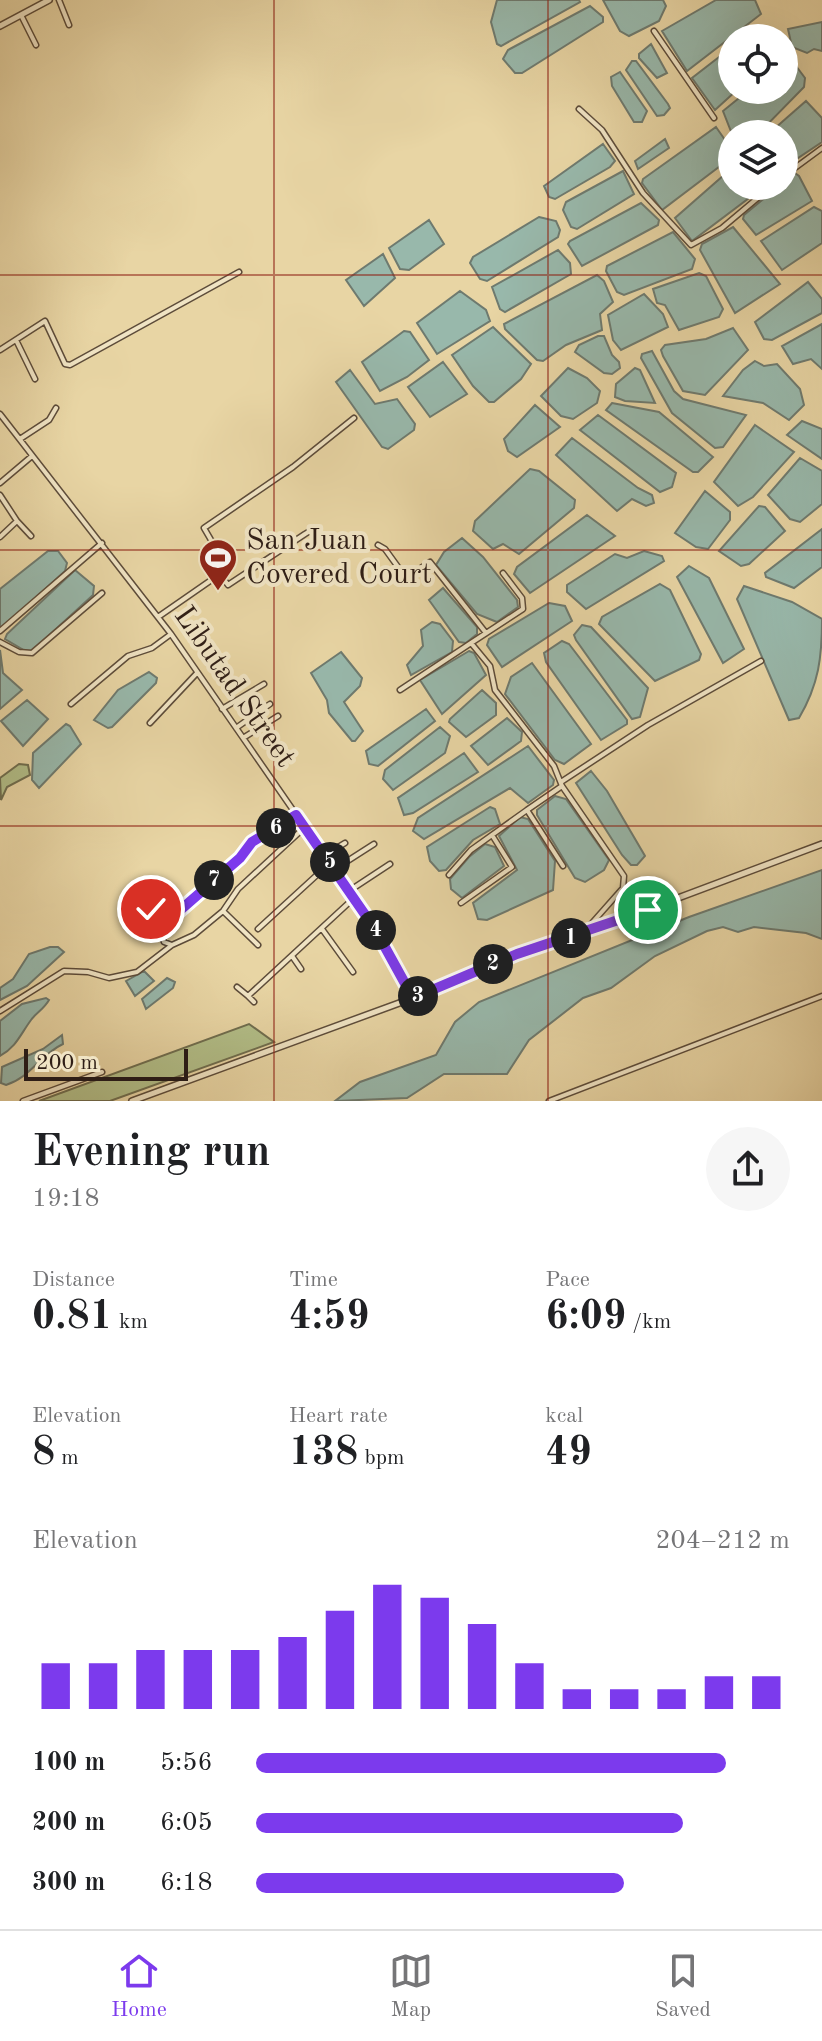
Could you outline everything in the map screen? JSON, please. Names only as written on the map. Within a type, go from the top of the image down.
[{"type":"street","points":[[59,0],[69,25]]},
{"type":"street","points":[[0,26],[46,1]]},
{"type":"street","points":[[21,15],[36,45]]},
{"type":"street","points":[[654,31],[714,118]]},
{"type":"street","points":[[579,109],[602,130],[643,193],[691,245],[722,228],[755,200]]},
{"type":"street","points":[[798,166],[822,148]]},
{"type":"street","points":[[0,350],[45,321],[65,364],[70,365],[239,272]]},
{"type":"street","points":[[16,340],[35,379]]},
{"type":"street","points":[[20,439],[49,420],[56,408]]},
{"type":"street","name":"Libutad Street","points":[[0,414],[171,634],[335,869],[413,998]]},
{"type":"street","points":[[158,617],[220,574],[225,564],[204,528],[293,467],[354,418]]},
{"type":"street","points":[[0,483],[33,456]]},
{"type":"street","points":[[0,495],[31,536]]},
{"type":"street","points":[[0,537],[17,521]]},
{"type":"street","points":[[220,574],[228,585],[310,531],[320,538]]},
{"type":"street","points":[[0,631],[102,543]]},
{"type":"street","points":[[378,545],[385,549],[406,578],[430,562],[486,633]]},
{"type":"street","points":[[400,690],[523,609],[522,598],[503,573]]},
{"type":"street","points":[[0,642],[19,652],[32,653],[102,593]]},
{"type":"street","points":[[71,704],[128,656],[152,648],[171,634]]},
{"type":"street","points":[[471,643],[490,666],[495,690],[554,766],[562,784],[624,876],[623,888],[582,934]]},
{"type":"street","points":[[449,875],[471,850],[648,725],[761,661]]},
{"type":"street","points":[[150,723],[197,673]]},
{"type":"street","points":[[222,709],[264,684]]},
{"type":"street","points":[[236,728],[270,704]]},
{"type":"street","points":[[243,738],[278,716]]},
{"type":"street","points":[[527,810],[563,866]]},
{"type":"street","points":[[160,927],[240,858],[252,842],[296,815]]},
{"type":"street","points":[[0,1011],[64,971],[88,972],[109,978],[127,975],[144,967],[172,945],[194,935],[223,911],[238,889],[305,827]]},
{"type":"street","points":[[461,903],[512,867],[492,835]]},
{"type":"street","points":[[325,855],[345,843]]},
{"type":"street","points":[[335,869],[374,844]]},
{"type":"street","points":[[132,1101],[413,998],[517,954],[582,934],[822,844]]},
{"type":"street","points":[[258,929],[330,862]]},
{"type":"street","points":[[349,891],[390,864]]},
{"type":"street","points":[[248,996],[354,898]]},
{"type":"street","points":[[151,909],[164,942],[172,945]]},
{"type":"street","points":[[223,911],[258,945]]},
{"type":"street","points":[[322,929],[353,972]]},
{"type":"street","points":[[292,956],[301,969]]},
{"type":"street","points":[[237,987],[254,1002]]},
{"type":"street","points":[[549,1101],[822,996]]},
{"type":"street","points":[[23,1101],[102,1072]]},
{"type":"green space","points":[[19,764],[28,765],[30,775],[7,787],[1,800],[0,778]]},
{"type":"green space","points":[[249,1024],[274,1042],[110,1101],[39,1101]]},
{"type":"shaded area","points":[[497,0],[580,2],[501,46],[497,44],[491,22]]},
{"type":"shaded area","points":[[603,0],[663,0],[666,6],[659,21],[629,36],[620,31]]},
{"type":"shaded area","points":[[716,0],[755,0],[761,14],[748,24],[718,24],[718,47],[687,71],[662,31]]},
{"type":"shaded area","points":[[590,6],[603,17],[603,22],[522,73],[515,73],[503,59],[508,50]]},
{"type":"shaded area","points":[[822,22],[822,51],[814,49],[807,53],[798,49],[798,27]]},
{"type":"shaded area","points":[[651,44],[667,73],[657,78],[639,58],[639,54]]},
{"type":"shaded area","points":[[718,58],[718,104],[722,104],[715,110],[692,78]]},
{"type":"shaded area","points":[[632,61],[636,61],[668,104],[670,108],[664,115],[657,116],[626,70]]},
{"type":"shaded area","points":[[798,69],[805,78],[804,87],[798,93]]},
{"type":"shaded area","points":[[620,72],[647,111],[642,122],[634,122],[612,86],[611,77]]},
{"type":"shaded area","points":[[806,101],[822,118],[822,142],[798,158],[798,120],[784,120]]},
{"type":"shaded area","points":[[732,104],[787,104],[772,120],[727,120],[723,111]]},
{"type":"shaded area","points":[[716,127],[718,130],[718,168],[662,210],[642,183],[643,179]]},
{"type":"shaded area","points":[[665,139],[669,148],[638,169],[635,161]]},
{"type":"shaded area","points":[[603,144],[615,161],[610,167],[555,199],[549,197],[544,186]]},
{"type":"shaded area","points":[[623,171],[634,194],[577,229],[571,227],[563,210],[566,202]]},
{"type":"shaded area","points":[[798,175],[812,201],[756,235],[743,219],[762,200],[798,200]]},
{"type":"shaded area","points":[[718,180],[718,200],[746,200],[692,241],[675,218]]},
{"type":"shaded area","points":[[641,203],[659,220],[658,225],[582,266],[568,244],[570,241]]},
{"type":"shaded area","points":[[814,207],[822,211],[822,243],[782,270],[761,241]]},
{"type":"shaded area","points":[[539,217],[556,221],[560,230],[558,237],[487,281],[480,279],[470,263],[473,257]]},
{"type":"shaded area","points":[[429,220],[444,244],[409,270],[400,269],[389,248]]},
{"type":"shaded area","points":[[733,227],[780,284],[735,313],[700,250],[702,244]]},
{"type":"shaded area","points":[[673,232],[695,259],[692,269],[624,295],[617,292],[606,271],[607,266]]},
{"type":"shaded area","points":[[558,250],[570,263],[571,274],[505,312],[500,309],[492,287]]},
{"type":"shaded area","points":[[383,254],[395,278],[364,306],[346,280]]},
{"type":"shaded area","points":[[699,273],[706,276],[723,309],[719,317],[679,330],[665,305],[657,303],[653,289]]},
{"type":"shaded area","points":[[597,275],[604,281],[613,302],[600,314],[602,330],[566,345],[543,361],[537,360],[505,329],[504,324]]},
{"type":"shaded area","points":[[808,282],[822,299],[822,313],[772,340],[764,339],[755,322]]},
{"type":"shaded area","points":[[460,291],[486,310],[490,321],[437,354],[417,323]]},
{"type":"shaded area","points":[[644,294],[663,314],[668,327],[621,350],[613,340],[608,315]]},
{"type":"shaded area","points":[[822,324],[822,369],[811,359],[793,364],[782,346]]},
{"type":"shaded area","points":[[493,327],[531,364],[521,379],[494,402],[489,402],[473,386],[452,355]]},
{"type":"shaded area","points":[[733,328],[748,350],[705,395],[683,391],[661,350],[665,345],[706,339]]},
{"type":"shaded area","points":[[404,331],[410,332],[429,360],[407,377],[380,391],[362,362]]},
{"type":"shaded area","points":[[604,336],[612,355],[619,362],[620,368],[612,374],[604,373],[575,352],[579,345]]},
{"type":"shaded area","points":[[652,351],[674,391],[683,399],[746,415],[723,447],[715,448],[672,413],[641,358],[642,354]]},
{"type":"shaded area","points":[[755,361],[764,366],[777,364],[800,389],[804,405],[789,420],[763,403],[723,396],[743,370]]},
{"type":"shaded area","points":[[443,362],[467,394],[430,417],[408,387]]},
{"type":"shaded area","points":[[568,368],[587,378],[600,391],[597,403],[573,419],[561,416],[541,396]]},
{"type":"shaded area","points":[[635,368],[640,370],[655,403],[625,401],[615,397],[616,384]]},
{"type":"shaded area","points":[[350,370],[375,404],[397,399],[415,424],[414,430],[388,449],[382,447],[336,382]]},
{"type":"shaded area","points":[[612,403],[659,412],[713,457],[698,472],[693,472],[606,410]]},
{"type":"shaded area","points":[[535,405],[560,427],[517,457],[508,451],[504,439]]},
{"type":"shaded area","points":[[598,415],[676,473],[672,487],[660,492],[580,430]]},
{"type":"shaded area","points":[[802,421],[822,429],[822,459],[787,435]]},
{"type":"shaded area","points":[[755,425],[794,452],[753,497],[738,506],[714,482]]},
{"type":"shaded area","points":[[572,438],[638,488],[652,495],[654,503],[646,506],[632,499],[617,511],[556,455]]},
{"type":"shaded area","points":[[800,458],[822,471],[822,504],[800,522],[790,519],[768,495]]},
{"type":"shaded area","points":[[530,469],[539,471],[575,500],[574,508],[519,554],[503,544],[493,549],[473,531],[475,521]]},
{"type":"shaded area","points":[[705,491],[730,512],[730,520],[708,549],[696,547],[675,533]]},
{"type":"shaded area","points":[[759,506],[765,507],[785,531],[749,564],[741,566],[719,551]]},
{"type":"shaded area","points":[[587,515],[615,536],[530,593],[514,574],[517,567]]},
{"type":"shaded area","points":[[822,529],[822,567],[794,588],[766,577],[765,573]]},
{"type":"shaded area","points":[[462,538],[483,557],[517,600],[518,607],[497,622],[477,614],[436,565],[444,552]]},
{"type":"shaded area","points":[[48,551],[58,551],[67,563],[65,571],[0,630],[0,589]]},
{"type":"shaded area","points":[[644,551],[662,556],[664,561],[586,609],[567,592],[567,585],[615,554],[627,558]]},
{"type":"shaded area","points":[[689,566],[709,578],[744,649],[723,663],[677,577]]},
{"type":"shaded area","points":[[75,570],[94,586],[93,595],[33,650],[27,652],[5,639],[7,634]]},
{"type":"shaded area","points":[[660,584],[670,590],[701,654],[699,660],[655,681],[599,624],[602,617]]},
{"type":"shaded area","points":[[744,586],[792,602],[822,619],[818,670],[799,718],[789,720],[737,599]]},
{"type":"shaded area","points":[[443,588],[477,627],[477,634],[466,643],[459,642],[429,600]]},
{"type":"shaded area","points":[[549,603],[565,606],[572,621],[502,667],[487,645],[489,639]]},
{"type":"shaded area","points":[[432,622],[440,624],[453,641],[452,652],[411,675],[407,665],[423,646],[421,630]]},
{"type":"shaded area","points":[[582,625],[591,627],[648,688],[640,717],[632,719],[576,640],[574,635]]},
{"type":"shaded area","points":[[562,641],[569,644],[627,720],[627,724],[601,740],[546,662],[544,653]]},
{"type":"shaded area","points":[[0,650],[3,673],[22,690],[0,709]]},
{"type":"shaded area","points":[[469,651],[474,653],[486,675],[442,714],[420,680]]},
{"type":"shaded area","points":[[341,652],[362,678],[360,686],[344,702],[363,731],[355,741],[329,713],[327,700],[311,673]]},
{"type":"shaded area","points":[[532,663],[591,744],[564,764],[555,760],[505,694],[511,677]]},
{"type":"shaded area","points":[[149,672],[157,678],[156,683],[112,727],[94,720],[118,690]]},
{"type":"shaded area","points":[[482,690],[496,703],[496,715],[466,737],[449,722],[450,719]]},
{"type":"shaded area","points":[[27,700],[48,719],[23,746],[1,721]]},
{"type":"shaded area","points":[[426,709],[435,721],[378,766],[369,764],[366,751]]},
{"type":"shaded area","points":[[507,718],[522,732],[521,741],[488,765],[471,746]]},
{"type":"shaded area","points":[[66,724],[81,744],[39,788],[32,780],[33,753]]},
{"type":"shaded area","points":[[440,727],[450,736],[445,753],[393,790],[383,779],[385,770]]},
{"type":"shaded area","points":[[528,746],[554,780],[553,785],[528,803],[510,788],[424,839],[413,831],[418,818]]},
{"type":"shaded area","points":[[464,753],[478,772],[413,813],[404,815],[398,798]]},
{"type":"shaded area","points":[[591,771],[607,791],[645,856],[637,865],[631,865],[622,855],[576,783]]},
{"type":"shaded area","points":[[555,796],[566,799],[609,860],[604,870],[585,882],[575,878],[537,815],[537,810]]},
{"type":"shaded area","points":[[490,807],[495,809],[500,824],[473,840],[446,870],[439,871],[430,861],[427,847]]},
{"type":"shaded area","points":[[520,817],[528,819],[555,861],[553,890],[487,920],[478,919],[473,903],[517,870],[499,836]]},
{"type":"shaded area","points":[[485,844],[495,847],[504,866],[462,898],[451,889],[450,879]]},
{"type":"shaded area","points":[[822,870],[822,939],[806,933],[754,927],[738,932],[723,927],[707,931],[655,956],[611,988],[583,998],[529,1040],[507,1074],[444,1074],[407,1098],[335,1101],[360,1082],[436,1055],[455,1022],[479,1002],[689,917]]},
{"type":"shaded area","points":[[58,947],[64,952],[27,986],[0,1000],[0,988],[13,979],[29,954]]},
{"type":"shaded area","points":[[144,971],[154,981],[135,996],[126,981]]},
{"type":"shaded area","points":[[167,978],[175,982],[173,988],[146,1009],[142,999]]},
{"type":"shaded area","points":[[46,998],[49,1000],[47,1003],[14,1044],[0,1056],[0,1021],[22,1004]]},
{"type":"shaded area","points":[[62,1035],[63,1044],[22,1077],[6,1085],[1,1083],[2,1067],[43,1049]]},
{"type":"place","name":"San Juan Covered Court","points":[[218,592]]},
{"type":"route","points":[[151,909],[162,926],[240,858],[252,842],[296,815],[375,929],[413,998],[517,954],[648,910]]}]
